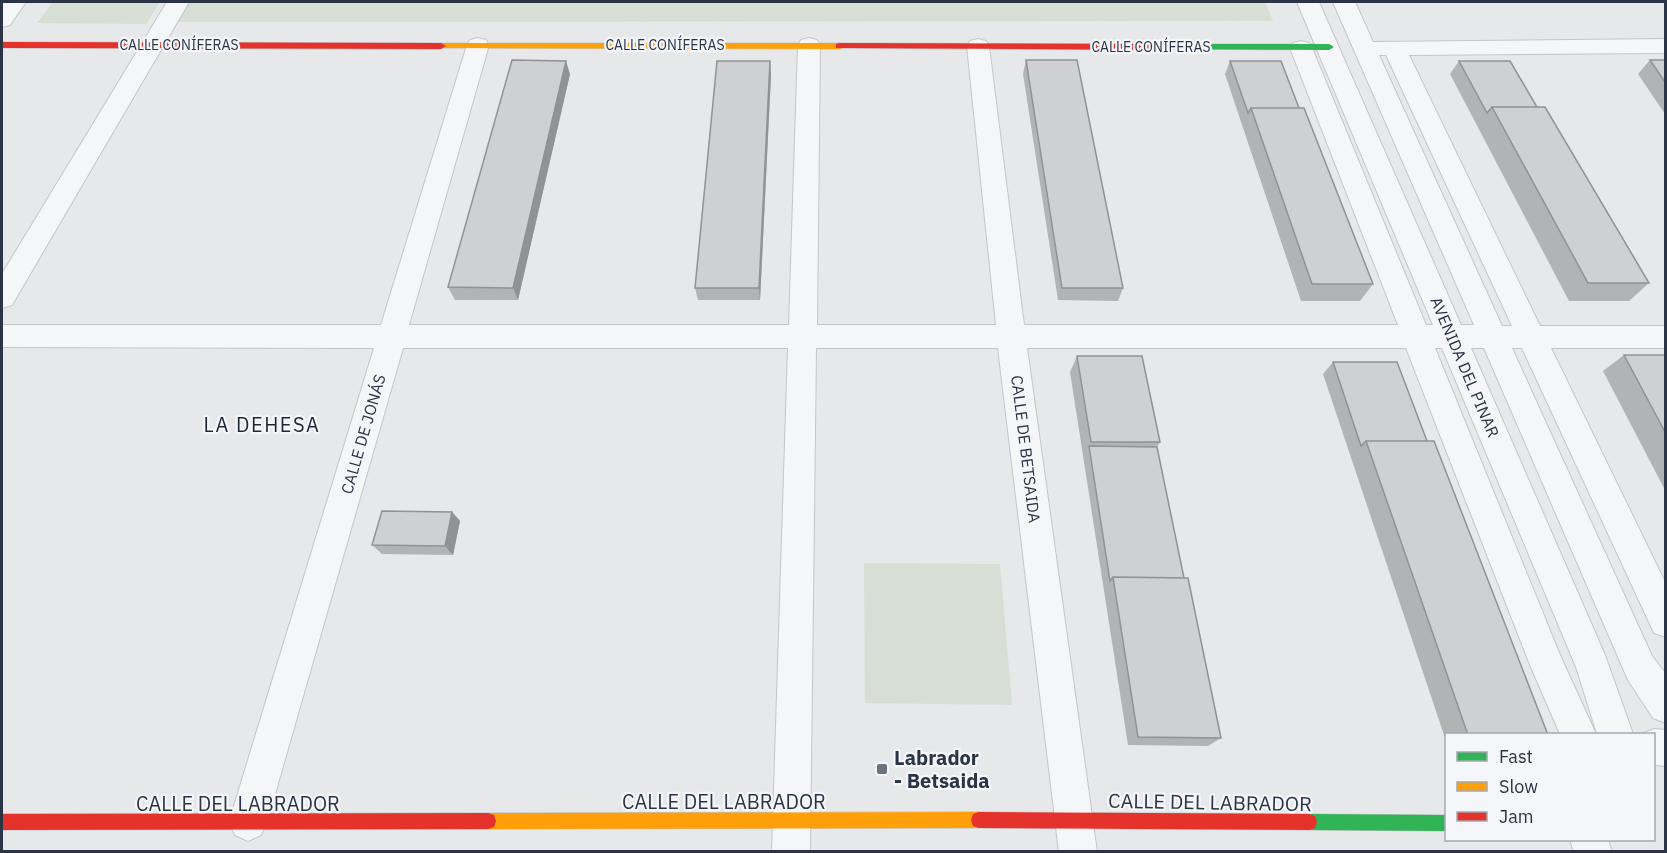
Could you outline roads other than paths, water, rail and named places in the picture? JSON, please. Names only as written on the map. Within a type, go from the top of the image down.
[{"type":"street","points":[[2,20],[15,2]]},
{"type":"street","points":[[2,297],[178,2]]},
{"type":"street","name":"AVENIDA DEL PINAR","points":[[1308,2],[1315,48],[1416,337],[1546,666],[1577,733]]},
{"type":"street","points":[[1344,2],[1640,668],[1665,705]]},
{"type":"street","name":"CALLE CONÍFERAS","points":[[2,45],[809,45],[1315,48]]},
{"type":"street","name":"CALLE DE JONÁS","points":[[248,822],[478,45]]},
{"type":"street","points":[[791,852],[809,45]]},
{"type":"street","name":"CALLE DE BETSAIDA","points":[[978,46],[1011,337],[1076,836]]},
{"type":"street","points":[[1366,48],[1665,46]]},
{"type":"street","name":"AVENIDA DEL PINAR","points":[[1315,48],[1452,337],[1593,667],[1614,733]]},
{"type":"street","points":[[1394,48],[1665,621]]},
{"type":"street","points":[[2,336],[1665,337]]},
{"type":"street","name":"CALLE DEL LABRADOR","points":[[2,822],[793,820],[1076,836],[1445,823]]},
{"type":"place","name":"Labrador - Betsaida","points":[[882,769]]},
{"type":"district","name":"LA DEHESA","points":[[262,424]]}]
